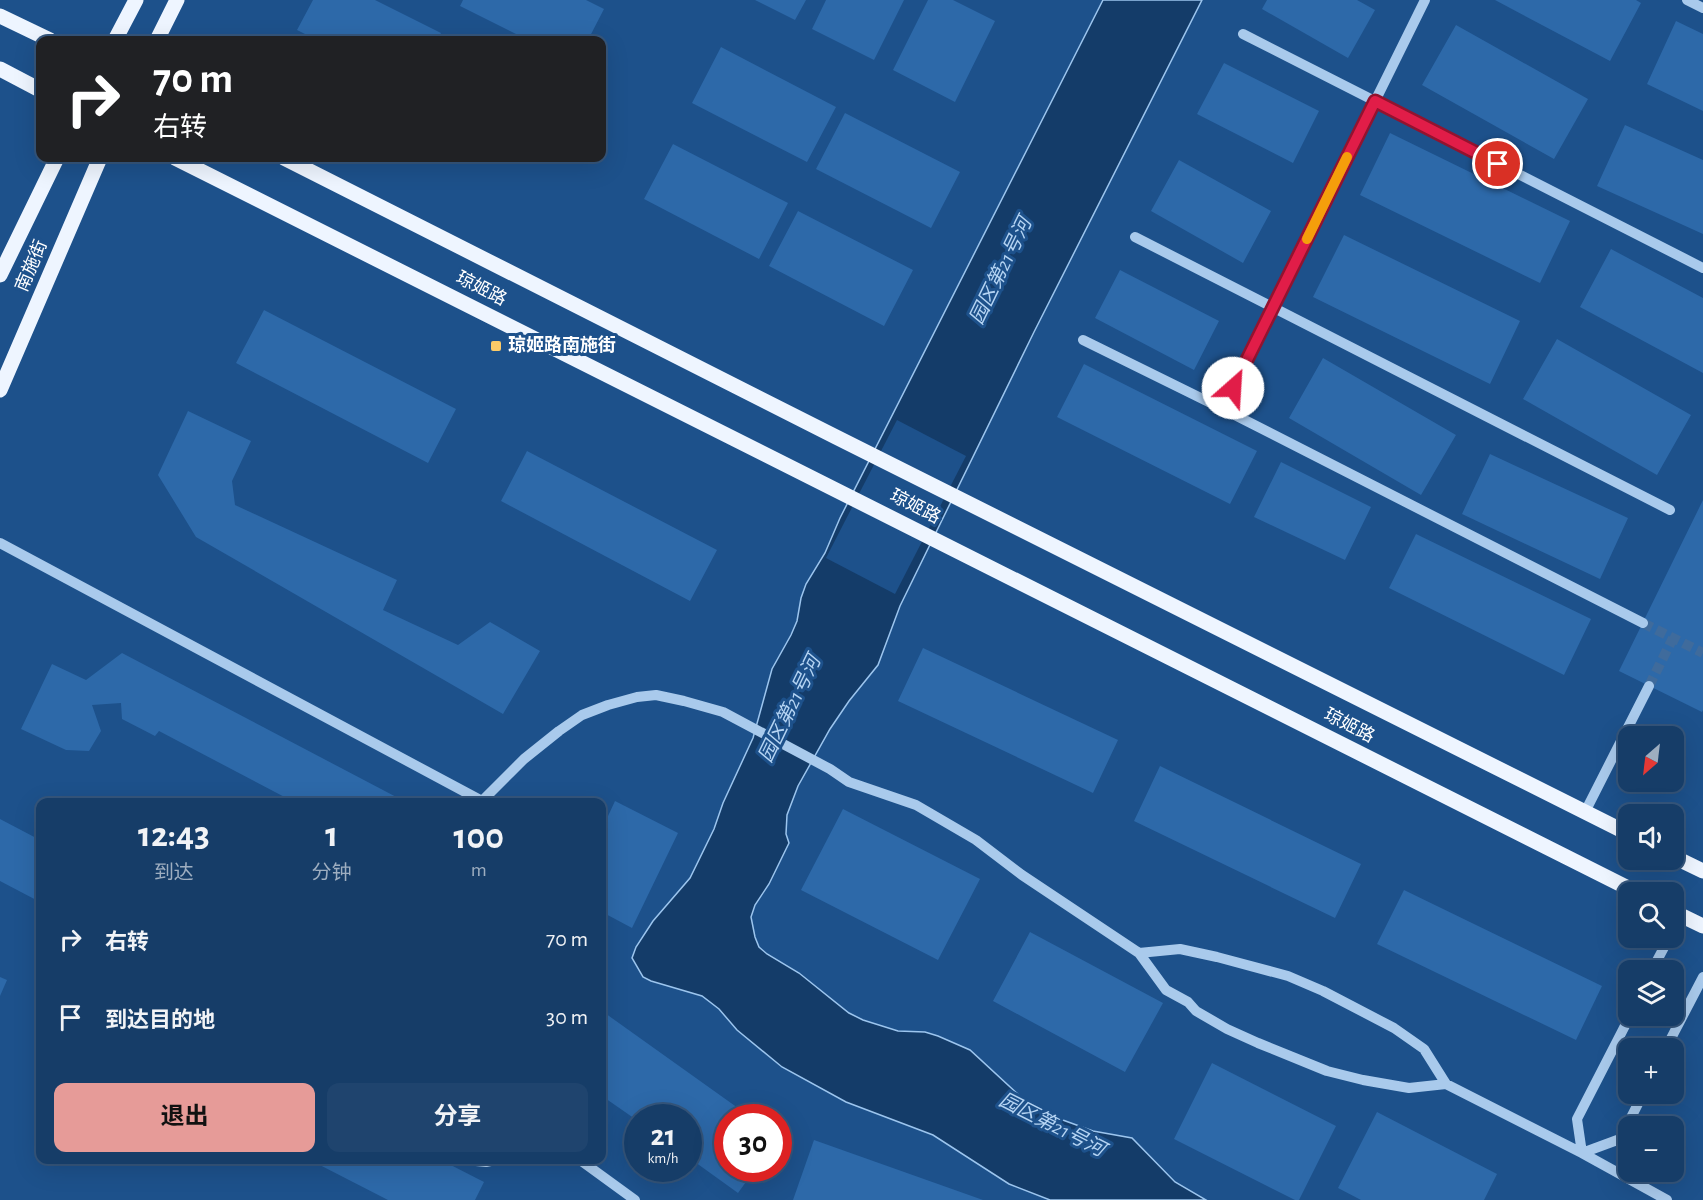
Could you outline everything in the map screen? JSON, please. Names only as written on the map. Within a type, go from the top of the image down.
[{"type":"main road","points":[[118,36],[136,0]]},
{"type":"main road","points":[[159,36],[177,0]]},
{"type":"main road","points":[[0,16],[42,36]]},
{"type":"main road","points":[[0,69],[36,88]]},
{"type":"main road","name":"南施街","points":[[0,275],[55,162]]},
{"type":"main road","name":"南施街","points":[[0,390],[98,162]]},
{"type":"main road","name":"琼姬路","points":[[183,162],[816,478],[952,549],[1618,883]]},
{"type":"main road","name":"琼姬路","points":[[292,162],[1618,828]]},
{"type":"main road","points":[[1684,862],[1703,872]]},
{"type":"main road","points":[[1684,920],[1703,926]]},
{"type":"street","points":[[1222,409],[1425,0]]},
{"type":"street","points":[[1687,0],[1703,8]]},
{"type":"street","points":[[1243,34],[1703,268]]},
{"type":"street","points":[[1136,237],[1670,510]]},
{"type":"street","points":[[1083,340],[1643,623]]},
{"type":"street","points":[[0,543],[475,798]]},
{"type":"street","points":[[1585,812],[1649,686]]},
{"type":"street","points":[[486,798],[524,759],[559,730],[582,715],[608,705],[637,697],[656,695],[723,712],[830,769],[849,782],[916,805],[976,840],[1080,916],[1139,953],[1166,990],[1227,1029],[1327,1071],[1409,1088],[1446,1084]]},
{"type":"street","points":[[1139,953],[1180,949],[1247,964],[1288,976],[1358,1008],[1394,1028],[1424,1049],[1446,1084],[1582,1153],[1667,1200]]},
{"type":"street","points":[[1671,1038],[1703,977]]},
{"type":"street","points":[[1582,1153],[1577,1119],[1624,1026]]},
{"type":"street","points":[[1582,1153],[1620,1139],[1638,1104]]},
{"type":"street","points":[[586,1164],[635,1200]]},
{"type":"water","name":"园区第21号河","points":[[1103,0],[1202,0],[1034,332],[900,606],[878,665],[830,729],[798,786],[787,815],[786,834],[789,843],[769,884],[755,905],[751,917],[759,947],[799,973],[849,1013],[898,1031],[925,1032],[970,1050],[1021,1097],[1049,1115],[1093,1131],[1132,1138],[1175,1182],[1206,1200],[1050,1200],[1009,1184],[933,1135],[846,1102],[782,1067],[737,1030],[719,1009],[702,996],[643,977],[632,958],[636,947],[653,921],[690,878],[753,738],[772,669],[797,621],[806,584],[825,553],[840,518]]},
{"type":"pier","points":[[897,420],[966,456],[895,594],[826,558]]},
{"type":"building","points":[[313,0],[375,0],[441,33],[439,36],[309,36],[297,30]]},
{"type":"building","points":[[463,0],[586,0],[604,9],[590,36],[520,36],[460,6]]},
{"type":"building","points":[[755,0],[806,0],[795,20]]},
{"type":"building","points":[[826,0],[904,0],[874,60],[812,29]]},
{"type":"building","points":[[928,0],[953,0],[995,21],[955,102],[893,70]]},
{"type":"building","points":[[1267,0],[1357,0],[1375,10],[1348,58],[1262,9]]},
{"type":"building","points":[[1495,0],[1636,0],[1641,3],[1610,61]]},
{"type":"building","points":[[1676,21],[1703,34],[1703,111],[1647,84]]},
{"type":"building","points":[[1456,25],[1588,99],[1554,159],[1422,85]]},
{"type":"building","points":[[721,47],[836,107],[807,162],[692,103]]},
{"type":"building","points":[[1224,63],[1319,111],[1293,163],[1197,114]]},
{"type":"building","points":[[845,113],[960,172],[931,228],[816,169]]},
{"type":"building","points":[[1625,125],[1703,160],[1703,234],[1597,186]]},
{"type":"building","points":[[1390,133],[1570,221],[1540,283],[1360,195]]},
{"type":"building","points":[[673,144],[788,203],[759,259],[644,199]]},
{"type":"building","points":[[1179,160],[1271,211],[1243,263],[1151,211]]},
{"type":"building","points":[[798,211],[913,270],[884,326],[769,266]]},
{"type":"building","points":[[1344,235],[1520,321],[1490,384],[1313,297]]},
{"type":"building","points":[[1611,249],[1703,298],[1703,373],[1580,307]]},
{"type":"building","points":[[1120,270],[1219,321],[1194,370],[1095,318]]},
{"type":"building","points":[[264,310],[456,409],[428,463],[236,363]]},
{"type":"building","points":[[1557,339],[1691,415],[1657,475],[1523,399]]},
{"type":"building","points":[[1323,358],[1456,435],[1421,495],[1289,418]]},
{"type":"building","points":[[1084,364],[1257,451],[1230,504],[1057,417]]},
{"type":"building","points":[[188,411],[251,441],[232,481],[235,505],[397,580],[383,610],[458,645],[490,622],[540,651],[503,714],[196,537],[158,475]]},
{"type":"building","points":[[527,451],[717,550],[690,601],[501,501]]},
{"type":"building","points":[[1490,454],[1628,518],[1600,579],[1462,514]]},
{"type":"building","points":[[1281,462],[1371,507],[1345,560],[1254,517]]},
{"type":"building","points":[[1703,500],[1703,710],[1702,712],[1619,671]]},
{"type":"building","points":[[1416,534],[1591,619],[1564,675],[1389,588]]},
{"type":"building","points":[[923,648],[1118,740],[1093,793],[898,701]]},
{"type":"building","points":[[122,653],[398,798],[286,798],[159,731],[155,736],[122,719],[121,703],[92,705],[101,731],[89,751],[66,750],[21,729],[52,664],[86,680]]},
{"type":"building","points":[[1160,766],[1361,864],[1335,918],[1134,821]]},
{"type":"building","points":[[615,801],[678,833],[632,928],[606,914],[606,820]]},
{"type":"building","points":[[843,809],[980,879],[938,960],[801,890]]},
{"type":"building","points":[[0,819],[36,838],[36,900],[0,881]]},
{"type":"building","points":[[1404,890],[1602,986],[1576,1040],[1377,944]]},
{"type":"building","points":[[1030,932],[1163,1003],[1125,1072],[993,1001]]},
{"type":"building","points":[[0,977],[7,980],[0,996]]},
{"type":"building","points":[[606,1014],[732,1104],[714,1104],[714,1176],[702,1167],[702,1104],[624,1104],[624,1111],[606,1099]]},
{"type":"building","points":[[1212,1063],[1336,1126],[1299,1200],[1174,1139]]},
{"type":"building","points":[[1377,1112],[1497,1174],[1484,1200],[1361,1200],[1338,1188]]},
{"type":"building","points":[[814,1140],[983,1200],[793,1200]]},
{"type":"building","points":[[318,1164],[449,1164],[484,1182],[475,1200],[388,1200]]},
{"type":"building","points":[[723,1182],[746,1182],[738,1193]]},
{"type":"tunnel","points":[[1643,623],[1703,653]]},
{"type":"tunnel","points":[[1649,686],[1673,638]]},
{"type":"slow traffic","points":[[1307,239],[1347,157]]},
{"type":"place","name":"琼姬路南施街","points":[[496,346]]},
{"type":"route","points":[[1233,388],[1375,101],[1498,164]]}]
